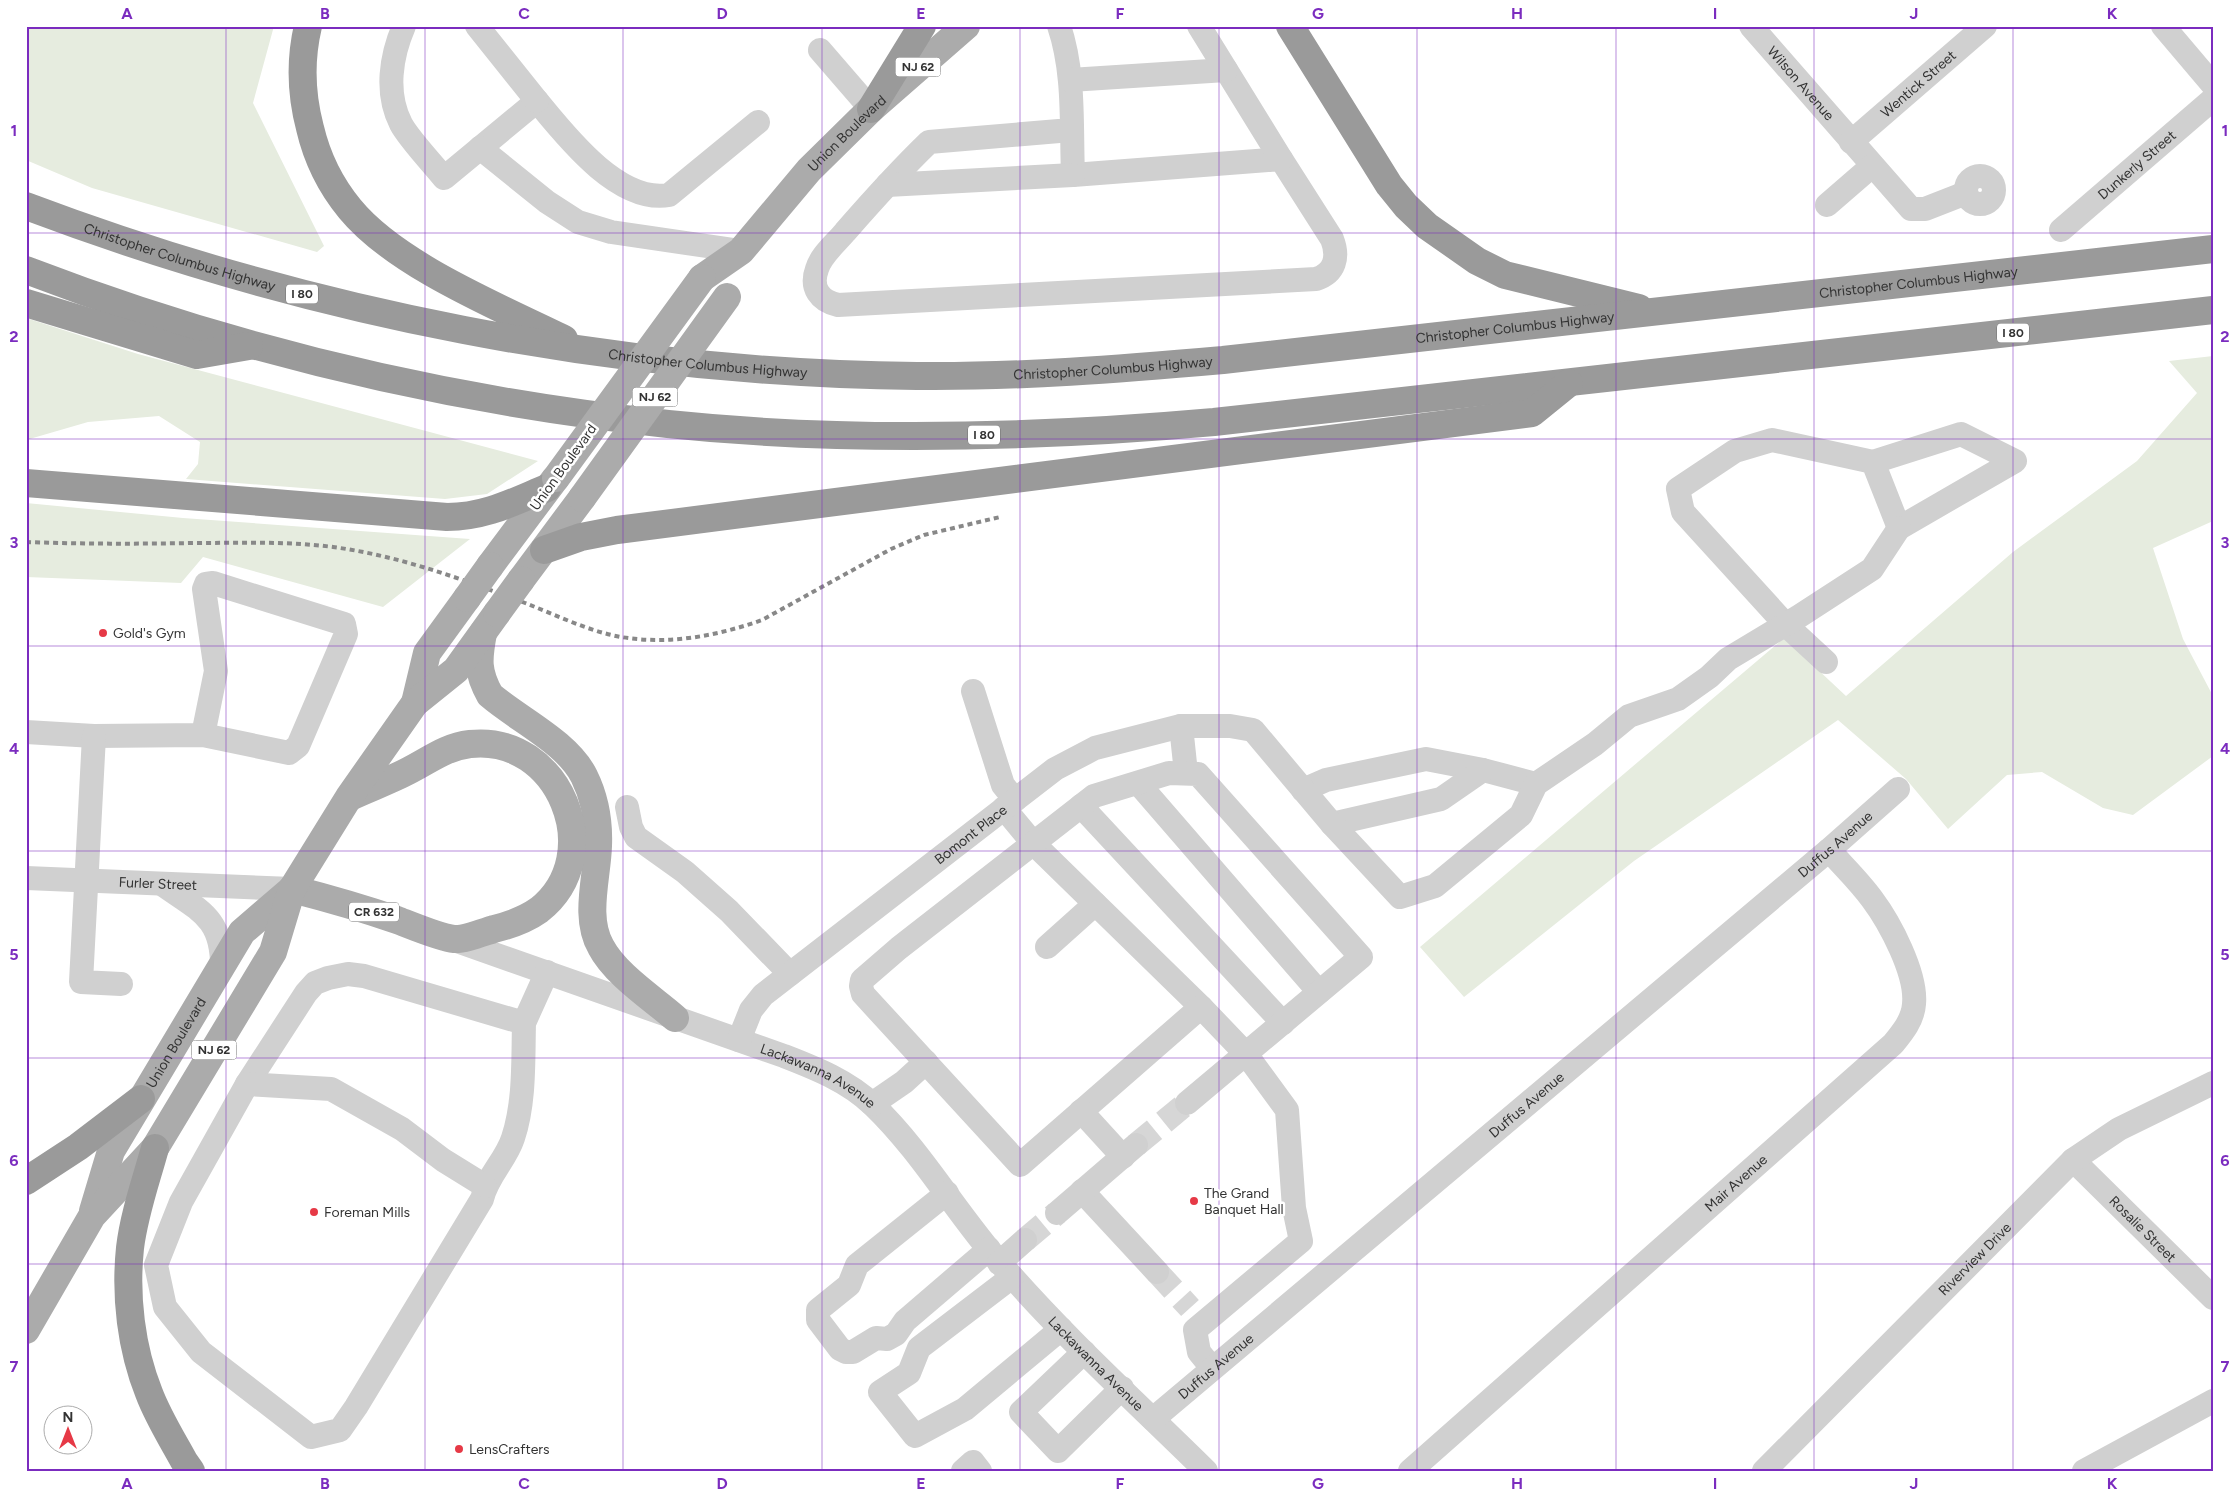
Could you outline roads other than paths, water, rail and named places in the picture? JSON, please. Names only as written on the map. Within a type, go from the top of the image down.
[{"type":"highway","points":[[308,26],[302,65],[307,116],[313,141],[323,166],[336,190],[351,211],[394,249],[440,277],[586,350]]},
{"type":"highway","points":[[870,109],[922,26]]},
{"type":"highway","points":[[1290,26],[1389,185],[1406,206],[1427,226],[1477,261],[1505,275],[1657,312]]},
{"type":"highway","name":"Christopher Columbus Highway","points":[[26,206],[123,241],[278,288],[410,320],[586,350],[714,365],[815,373],[918,376],[1088,371],[1223,360],[2213,250]]},
{"type":"highway","name":"I 80","points":[[26,270],[116,303],[255,345],[402,381],[571,412],[689,426],[874,436],[1010,435],[1146,428],[1281,415],[2213,310]]},
{"type":"highway","points":[[26,303],[197,355],[255,345]]},
{"type":"highway","points":[[544,550],[581,537],[626,529],[1532,413],[1568,383]]},
{"type":"highway","points":[[26,483],[466,517],[488,512],[552,483]]},
{"type":"highway","points":[[26,1181],[78,1147],[142,1099]]},
{"type":"highway","points":[[155,1148],[134,1224],[130,1248],[128,1287],[131,1323],[139,1363],[149,1394],[184,1461],[192,1471]]},
{"type":"main road","name":"Union Boulevard","points":[[415,703],[427,654],[702,278],[741,252],[810,170],[870,109],[966,26]]},
{"type":"main road","name":"Union Boulevard","points":[[26,1330],[92,1216],[155,1148],[272,952],[292,889],[349,797],[415,703],[456,670],[582,498],[727,296],[741,252]]},
{"type":"main road","points":[[490,622],[478,664],[483,683],[490,695],[568,755],[583,775],[594,798],[598,845],[593,915],[594,930],[601,948],[618,968],[675,1018]]},
{"type":"main road","points":[[349,797],[409,771],[444,750],[472,744],[486,744],[509,748],[530,758],[547,773],[566,805],[572,832],[568,864],[560,884],[546,903],[523,920],[454,940]]},
{"type":"main road","name":"Union Boulevard","points":[[92,1216],[111,1151],[242,932],[292,889]]},
{"type":"main road","name":"Lackawanna Avenue","points":[[292,889],[360,907],[454,940]]},
{"type":"street","points":[[404,26],[393,57],[392,89],[396,108],[401,124],[444,178],[537,100]]},
{"type":"street","points":[[477,26],[570,142],[596,167],[630,188],[654,195],[669,195],[758,122]]},
{"type":"street","points":[[1059,26],[1065,42],[1070,80],[1073,175]]},
{"type":"street","points":[[1071,130],[929,142],[887,185],[818,266],[814,284],[820,296],[824,301],[838,305],[1322,277],[1332,269],[1335,263],[1335,246],[1199,26]]},
{"type":"street","name":"Wilson Avenue","points":[[1751,26],[1910,209],[1925,209],[1966,193]]},
{"type":"street","name":"Wentick Street","points":[[1851,142],[1984,26]]},
{"type":"street","points":[[2162,26],[2213,85]]},
{"type":"street","points":[[820,50],[870,109]]},
{"type":"street","points":[[1070,80],[1226,70]]},
{"type":"street","name":"Dunkerly Street","points":[[2061,230],[2213,99]]},
{"type":"street","points":[[480,148],[547,202],[578,222],[610,232],[741,252]]},
{"type":"street","points":[[887,185],[1073,175],[1281,159]]},
{"type":"street","points":[[1827,205],[1872,166]]},
{"type":"street","points":[[1536,784],[1483,770],[1426,759],[1326,780],[1303,790],[1400,897],[1435,886],[1521,815],[1536,784],[1595,744],[1629,716],[1678,699],[1710,677],[1728,659],[1786,625],[1872,569],[1899,528],[2015,460],[1960,434],[1873,462],[1772,440],[1735,451],[1678,489],[1683,512],[1786,625],[1826,662]]},
{"type":"street","points":[[1873,462],[1899,528]]},
{"type":"street","points":[[26,732],[94,736],[203,736],[289,753],[295,750],[346,634],[344,624],[213,583],[206,584],[204,588],[216,671],[203,736]]},
{"type":"street","points":[[973,691],[1009,804],[1033,843],[1201,1007],[1246,1054],[1287,1110],[1294,1208],[1301,1241],[1197,1315],[1195,1330],[1199,1352],[1212,1368]]},
{"type":"street","points":[[1181,726],[1186,773]]},
{"type":"street","name":"Bomont Place","points":[[740,1040],[751,1010],[763,995],[1055,769],[1095,748],[1181,726],[1230,726],[1253,730],[1303,790]]},
{"type":"street","points":[[94,736],[81,982],[121,984]]},
{"type":"street","points":[[1332,824],[1441,798],[1483,770]]},
{"type":"street","points":[[1187,1103],[1361,957],[1198,774],[1169,773],[1094,796],[899,948],[862,980],[861,988],[863,994],[1020,1165],[1201,1007]]},
{"type":"street","points":[[1138,783],[1319,992]]},
{"type":"street","name":"Duffus Avenue","points":[[1153,1419],[1898,789]]},
{"type":"street","points":[[1081,806],[1283,1023]]},
{"type":"street","points":[[627,807],[631,827],[636,837],[684,872],[729,911],[790,974]]},
{"type":"street","name":"Mair Avenue","points":[[1410,1471],[1893,1044],[1904,1030],[1914,1004],[1907,964],[1882,914],[1871,898],[1828,850]]},
{"type":"street","name":"Furler Street","points":[[26,878],[292,889]]},
{"type":"street","points":[[162,884],[206,917],[212,924],[221,944],[222,968]]},
{"type":"street","points":[[1047,947],[1095,904]]},
{"type":"street","name":"Lackawanna Avenue","points":[[454,940],[816,1068],[848,1086],[872,1104],[926,1164],[1000,1263],[1060,1328],[1206,1471]]},
{"type":"street","points":[[524,1022],[364,976],[335,976],[315,983],[306,993],[247,1084],[181,1202],[156,1265],[165,1307],[201,1352],[311,1437],[340,1430],[356,1407],[482,1199],[485,1186],[513,1139],[520,1108],[524,1022],[547,972]]},
{"type":"street","points":[[872,1104],[904,1082],[926,1062]]},
{"type":"street","points":[[247,1084],[331,1089],[402,1129],[443,1160],[485,1186]]},
{"type":"street","name":"Riverview Drive","points":[[1764,1471],[2073,1160],[2119,1129],[2213,1084]]},
{"type":"street","points":[[1058,1213],[1129,1151],[1081,1111]]},
{"type":"street","name":"Rosalie Street","points":[[2073,1160],[2213,1298]]},
{"type":"street","points":[[1082,1191],[1157,1272]]},
{"type":"street","points":[[947,1193],[857,1265],[849,1285],[818,1310],[818,1320],[840,1349],[846,1352],[853,1352],[876,1338],[887,1339],[896,1334],[905,1321],[1000,1263]]},
{"type":"street","points":[[1025,1240],[1000,1263],[919,1348],[910,1373],[880,1392],[915,1436],[965,1409],[1060,1328]]},
{"type":"street","points":[[1084,1352],[1021,1412],[1058,1451],[1122,1388]]},
{"type":"street","points":[[2084,1471],[2213,1401]]},
{"type":"street","points":[[963,1471],[973,1462],[980,1471]]},
{"type":"tunnel","points":[[1136,1145],[1187,1103]]},
{"type":"tunnel","points":[[1025,1240],[1057,1213]]},
{"type":"tunnel","points":[[1157,1272],[1190,1308]]},
{"type":"railway","points":[[26,542],[110,544],[263,543],[333,547],[382,556],[431,569],[596,631],[621,637],[657,640],[710,635],[762,620],[891,549],[924,535],[1000,517]]},
{"type":"place","name":"Gold's Gym","points":[[103,633]]},
{"type":"place","name":"The Grand Banquet Hall","points":[[1194,1201]]},
{"type":"place","name":"Foreman Mills","points":[[314,1212]]},
{"type":"place","name":"LensCrafters","points":[[459,1449]]}]
